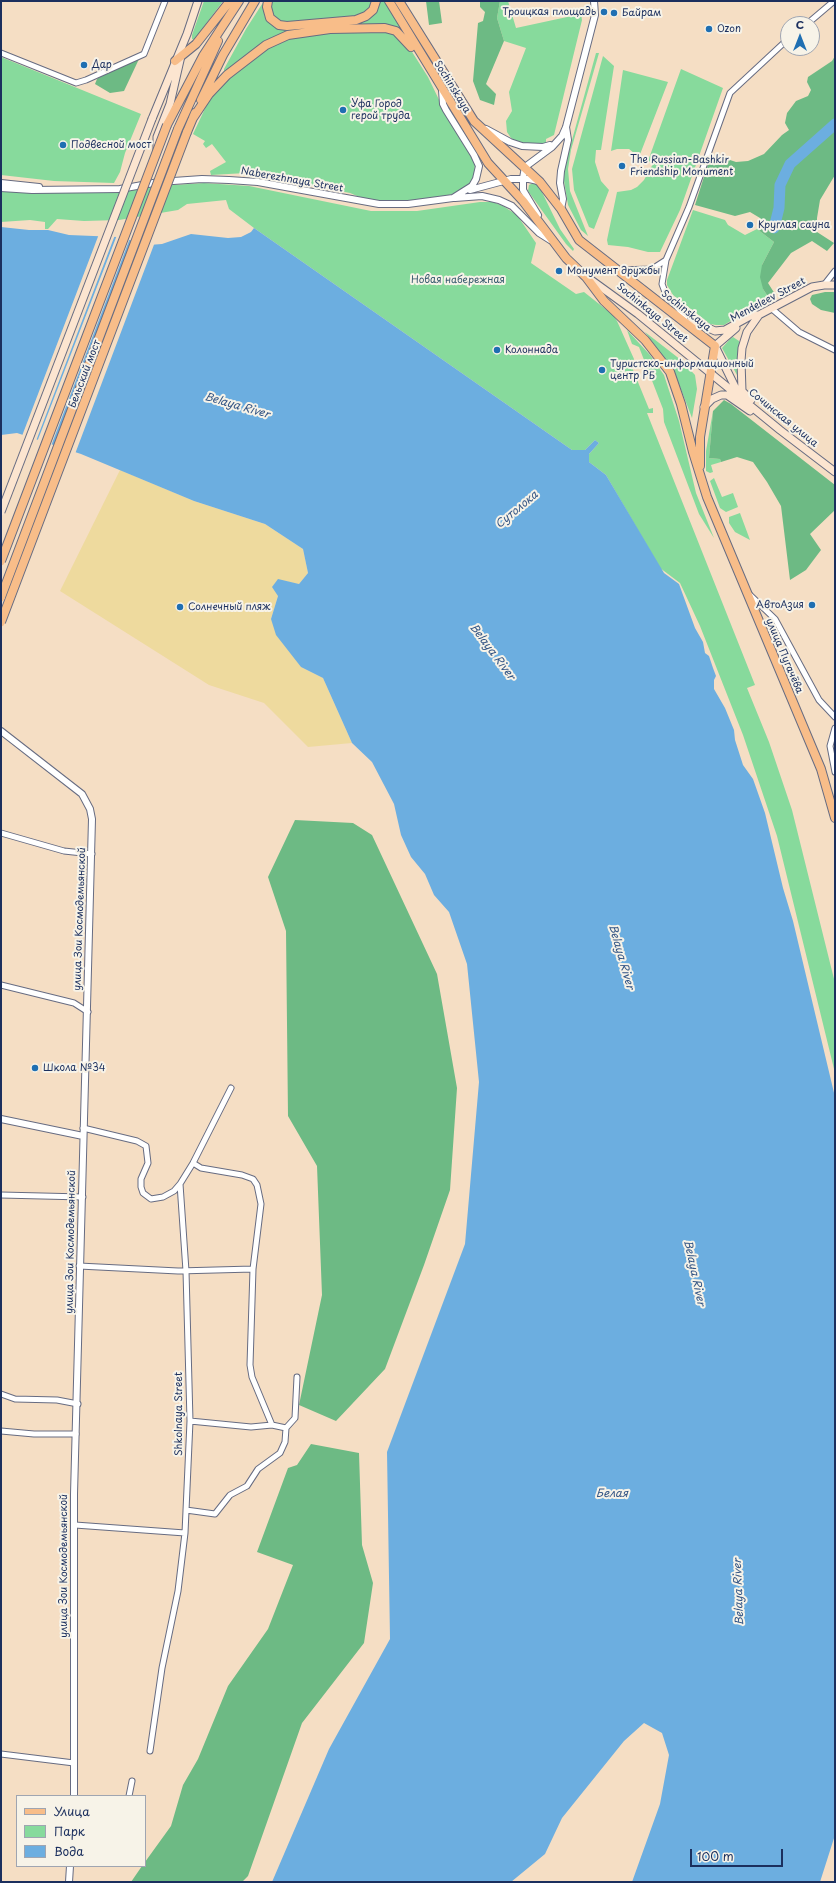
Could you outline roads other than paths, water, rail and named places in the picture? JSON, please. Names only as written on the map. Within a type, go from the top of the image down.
[{"type":"main road","points":[[1,512],[152,119],[178,59],[198,1]]},
{"type":"main road","points":[[165,124],[176,86],[178,59],[196,44],[230,1]]},
{"type":"main road","name":"Бельский мост","points":[[1,561],[157,152],[165,124],[202,56],[239,1]]},
{"type":"main road","name":"Бельский мост","points":[[1,597],[178,129],[209,58],[239,1]]},
{"type":"main road","points":[[194,118],[217,67],[255,1]]},
{"type":"main road","points":[[268,1],[267,7],[270,18],[279,25],[287,26],[356,20],[366,16],[373,10],[376,1]]},
{"type":"main road","name":"Sochinskaya","points":[[389,1],[488,163],[507,179]]},
{"type":"main road","name":"Sochinskaya","points":[[399,1],[474,121],[525,167]]},
{"type":"main road","points":[[194,118],[209,94],[227,75],[277,38],[300,32],[360,28],[390,29],[401,35],[409,43],[422,64],[431,72]]},
{"type":"main road","name":"Бельский мост","points":[[1,622],[187,132],[194,118]]},
{"type":"main road","points":[[525,167],[561,209]]},
{"type":"main road","name":"Sochinkaya Street","points":[[507,179],[552,242],[574,267],[626,305],[710,373]]},
{"type":"main road","name":"Sochinskaya","points":[[561,209],[579,240],[715,346]]},
{"type":"main road","points":[[586,277],[604,300],[627,321],[656,352],[670,372],[681,404],[702,481]]},
{"type":"main road","name":"Mendeleev Street","points":[[715,346],[737,327],[771,308],[812,288],[824,285],[835,285]]},
{"type":"main road","points":[[686,323],[695,322],[715,331],[725,330],[752,315],[759,315]]},
{"type":"main road","points":[[759,315],[747,332],[742,348],[740,374],[742,391],[769,415],[780,430]]},
{"type":"main road","points":[[702,481],[700,437],[715,346]]},
{"type":"main road","name":"Сочинская улица","points":[[715,346],[738,395]]},
{"type":"main road","name":"Сочинская улица","points":[[710,373],[780,430],[835,472]]},
{"type":"main road","points":[[704,407],[712,399],[721,395],[727,395],[735,399],[762,421],[780,430]]},
{"type":"main road","name":"улица Пугачёва","points":[[702,481],[821,769],[835,818]]},
{"type":"street","points":[[1,53],[76,83],[86,80],[144,54],[165,1]]},
{"type":"street","points":[[461,194],[522,173],[525,167],[552,147],[562,136],[566,127],[595,16],[594,1]]},
{"type":"street","points":[[816,16],[834,1]]},
{"type":"street","points":[[686,323],[684,316],[664,292],[662,284],[666,260],[689,207],[730,93],[780,46]]},
{"type":"street","points":[[442,90],[443,104],[474,154],[478,166],[476,179],[472,186],[461,194]]},
{"type":"street","points":[[474,121],[510,142],[532,148],[543,148],[551,145],[566,127]]},
{"type":"street","points":[[561,209],[563,199],[560,183],[561,171],[568,140],[566,127]]},
{"type":"street","points":[[525,167],[523,178],[524,190],[538,216],[539,223]]},
{"type":"street","points":[[507,179],[523,178],[537,181]]},
{"type":"street","name":"Naberezhnaya Street","points":[[1,188],[120,189],[174,181],[229,180],[258,182],[344,200],[378,204],[408,204],[453,198],[461,194]]},
{"type":"street","points":[[524,190],[526,183],[537,181]]},
{"type":"street","name":"Naberezhnaya Street","points":[[1,182],[47,189]]},
{"type":"street","points":[[453,198],[482,196],[499,200],[512,206],[539,233],[552,242]]},
{"type":"street","points":[[616,270],[652,269],[666,260]]},
{"type":"street","points":[[824,285],[835,271]]},
{"type":"street","points":[[771,308],[799,332],[835,350]]},
{"type":"street","points":[[747,592],[775,619],[819,700],[835,717]]},
{"type":"street","points":[[835,728],[830,746],[835,772]]},
{"type":"street","name":"улица Зои Космодемьянской","points":[[1,731],[82,794],[90,809],[92,819],[88,946],[88,1012],[83,1128],[83,1197],[79,1266],[75,1526],[74,1795]]},
{"type":"street","points":[[1,833],[64,851],[92,854]]},
{"type":"street","points":[[1,985],[74,1003],[88,1012]]},
{"type":"street","points":[[83,1128],[137,1141],[146,1146],[148,1163],[141,1179],[141,1187],[143,1193],[151,1199],[163,1197],[174,1191],[180,1184],[193,1163],[231,1088]]},
{"type":"street","points":[[1,1119],[83,1136]]},
{"type":"street","points":[[193,1163],[201,1168],[242,1175],[253,1179],[257,1185],[261,1204],[253,1269],[251,1371],[256,1388],[272,1425]]},
{"type":"street","name":"Shkolnaya Street","points":[[150,1751],[162,1668],[178,1591],[185,1533],[190,1421],[186,1271],[180,1184]]},
{"type":"street","points":[[1,1195],[83,1197]]},
{"type":"street","points":[[79,1266],[186,1271],[253,1269]]},
{"type":"street","points":[[186,1510],[215,1514],[230,1495],[247,1486],[258,1469],[280,1453],[285,1442],[286,1428],[294,1418],[298,1378]]},
{"type":"street","points":[[1,1394],[15,1399],[57,1400],[78,1404]]},
{"type":"street","points":[[190,1421],[251,1427],[272,1425],[286,1428]]},
{"type":"street","points":[[1,1431],[34,1434],[76,1434]]},
{"type":"street","points":[[75,1526],[185,1533]]},
{"type":"street","points":[[1,1754],[74,1763]]},
{"type":"street","points":[[129,1795],[132,1781]]},
{"type":"street","points":[[69,1882],[70,1867]]},
{"type":"water","name":"Белая","points":[[1,227],[29,230],[48,230],[69,235],[118,237],[149,245],[162,244],[191,234],[228,238],[241,237],[251,232],[254,228],[572,450],[585,450],[595,440],[599,443],[589,454],[589,462],[606,475],[664,573],[679,584],[695,628],[703,642],[705,653],[709,656],[716,676],[714,680],[714,689],[725,708],[734,730],[735,740],[743,765],[753,779],[765,813],[783,888],[793,921],[835,1097],[835,1835],[820,1882],[632,1882],[660,1804],[669,1755],[662,1733],[644,1723],[624,1741],[562,1818],[545,1854],[511,1882],[272,1882],[329,1749],[390,1639],[387,1452],[465,1244],[479,1082],[467,964],[449,912],[434,895],[425,874],[411,857],[401,835],[394,804],[372,762],[352,743],[323,678],[301,667],[276,635],[271,619],[278,596],[272,587],[278,579],[299,584],[308,573],[303,549],[265,524],[194,501],[81,454],[17,433],[1,435]]},
{"type":"waterway","name":"Сутолока","points":[[774,228],[779,208],[780,185],[790,164],[835,124]]},
{"type":"place","name":"Троицкая площадь","points":[[604,12]]},
{"type":"place","name":"Байрам","points":[[614,13]]},
{"type":"place","name":"Ozon","points":[[709,29]]},
{"type":"place","name":"Дар","points":[[84,65]]},
{"type":"place","name":"Уфа Город герой труда","points":[[343,110]]},
{"type":"place","name":"Подвесной мост","points":[[63,145]]},
{"type":"place","name":"The Russian-Bashkir Friendship Monument","points":[[622,166]]},
{"type":"place","name":"Круглая сауна","points":[[750,225]]},
{"type":"place","name":"Монумент дружбы","points":[[559,271]]},
{"type":"place","name":"Колоннада","points":[[497,350]]},
{"type":"place","name":"Туристско-информационный центр РБ","points":[[602,370]]},
{"type":"place","name":"АвтоАзия","points":[[812,605]]},
{"type":"place","name":"Солнечный пляж","points":[[180,607]]},
{"type":"place","name":"Школа №34","points":[[35,1068]]},
{"type":"park label","name":"Новая набережная","points":[[458,280]]},
{"type":"water label","name":"Belaya River","points":[[237,406]]},
{"type":"water label","name":"Belaya River","points":[[492,652]]},
{"type":"water label","name":"Belaya River","points":[[621,957]]},
{"type":"water label","name":"Belaya River","points":[[694,1273]]},
{"type":"water label","name":"Belaya River","points":[[739,1592]]}]
